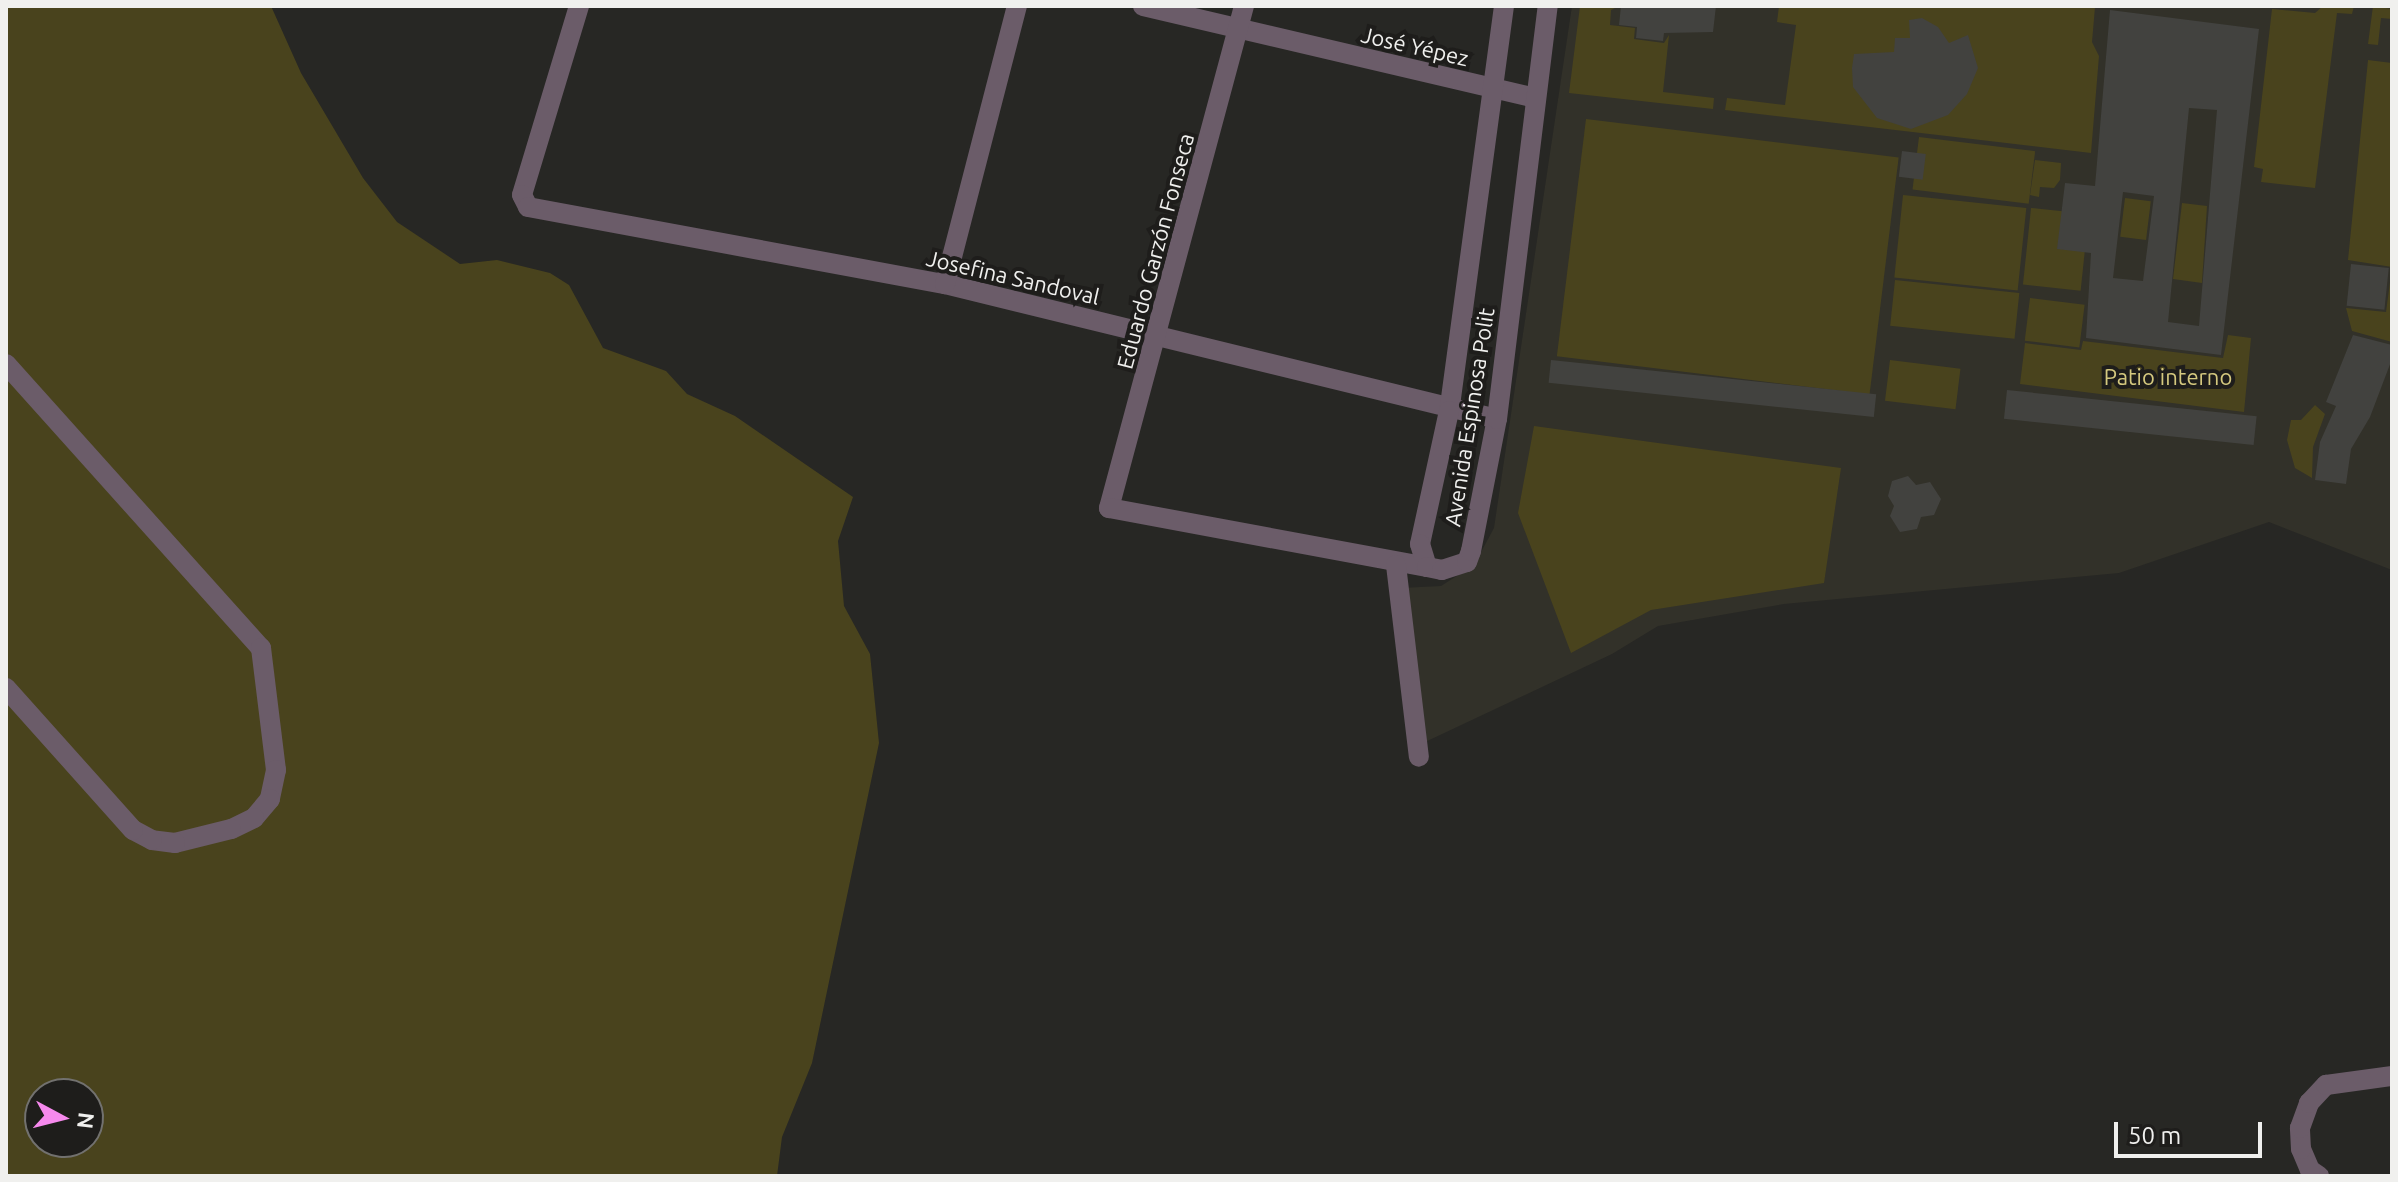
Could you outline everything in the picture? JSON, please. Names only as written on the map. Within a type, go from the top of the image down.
[{"type":"street","name":"Josefina Sandoval","points":[[579,6],[522,195],[528,207],[542,213],[945,284],[1158,335],[1449,411],[1497,419]]},
{"type":"street","points":[[945,284],[1017,6]]},
{"type":"street","name":"José Yépez","points":[[1143,6],[1535,98]]},
{"type":"street","name":"Eduardo Garzón Fonseca","points":[[1244,6],[1109,508],[1396,565]]},
{"type":"street","name":"Avenida Espinosa Polit","points":[[1504,6],[1449,411],[1420,544],[1427,567],[1442,570],[1467,562],[1497,419],[1548,6]]},
{"type":"street","points":[[6,364],[261,648],[276,770],[270,799],[254,818],[231,829],[175,843],[152,840],[133,830],[6,688]]},
{"type":"street","points":[[1419,757],[1396,565],[1427,567]]},
{"type":"street","points":[[2319,1176],[2310,1170],[2301,1149],[2300,1128],[2309,1103],[2326,1085],[2392,1076]]},
{"type":"shaded area","points":[[1572,6],[2392,6],[2392,570],[2269,522],[2119,573],[1784,604],[1658,626],[1612,654],[1423,743],[1401,588],[1441,586],[1474,565],[1494,528]]},
{"type":"green space","points":[[6,6],[271,6],[301,73],[363,178],[397,222],[460,264],[497,260],[550,273],[569,285],[603,348],[666,371],[687,394],[735,416],[853,497],[838,541],[844,606],[870,654],[879,743],[812,1063],[782,1137],[777,1176],[6,1176]]},
{"type":"green space","points":[[1580,6],[1619,6],[1611,10],[1610,25],[1635,28],[1634,39],[1664,43],[1669,35],[1663,92],[1714,98],[1713,109],[1569,93]]},
{"type":"green space","points":[[1779,6],[2095,7],[2092,42],[2099,56],[2091,153],[1725,110],[1727,98],[1785,105],[1796,25],[1777,22]]},
{"type":"green space","points":[[2323,6],[2354,6],[2352,14],[2337,13],[2315,188],[2261,182],[2263,169],[2254,167],[2272,9],[2315,13]]},
{"type":"green space","points":[[2373,6],[2392,9],[2392,19],[2381,18],[2378,45],[2368,44]]},
{"type":"green space","points":[[2368,60],[2392,63],[2392,267],[2348,260]]},
{"type":"green space","points":[[1586,119],[1899,157],[1870,395],[1557,356]]},
{"type":"green space","points":[[1919,137],[2035,151],[2029,204],[1913,190]]},
{"type":"green space","points":[[2035,160],[2061,163],[2060,180],[2054,188],[2040,187],[2039,197],[2030,195]]},
{"type":"green space","points":[[1903,195],[2026,208],[2018,291],[1894,278]]},
{"type":"green space","points":[[2125,198],[2151,201],[2146,240],[2120,237]]},
{"type":"green space","points":[[2182,203],[2207,206],[2202,283],[2173,279]]},
{"type":"green space","points":[[2031,208],[2089,214],[2081,291],[2023,285]]},
{"type":"green space","points":[[2392,267],[2392,342],[2352,331],[2346,308],[2386,312]]},
{"type":"green space","points":[[1895,280],[2019,293],[2015,339],[1890,326]]},
{"type":"green space","points":[[2030,298],[2085,305],[2079,347],[2025,341]]},
{"type":"green space","name":"Patio interno","points":[[2228,335],[2251,338],[2244,412],[2020,384],[2025,343],[2081,350],[2083,341],[2223,358]]},
{"type":"green space","points":[[1890,360],[1960,369],[1955,409],[1885,401]]},
{"type":"green space","points":[[2315,405],[2325,414],[2313,447],[2312,478],[2295,468],[2287,440],[2291,420],[2301,420]]},
{"type":"green space","points":[[1534,426],[1841,468],[1824,583],[1651,610],[1571,653],[1518,513]]},
{"type":"building","points":[[1621,6],[1716,6],[1713,32],[1664,33],[1663,41],[1636,38],[1637,27],[1619,25]]},
{"type":"building","points":[[2110,10],[2259,29],[2221,355],[2086,338],[2091,253],[2057,249],[2065,183],[2095,186]],"holes":[[[2189,108],[2217,110],[2199,326],[2168,322]],[[2123,192],[2154,196],[2143,281],[2113,278]]]},
{"type":"building","points":[[1922,18],[1938,27],[1949,43],[1968,35],[1978,68],[1967,94],[1948,115],[1911,129],[1877,118],[1853,87],[1852,68],[1854,54],[1894,52],[1895,38],[1910,38],[1909,20]]},
{"type":"building","points":[[1902,151],[1926,154],[1923,180],[1899,177]]},
{"type":"building","points":[[2351,264],[2389,268],[2384,310],[2347,306]]},
{"type":"building","points":[[2353,335],[2392,345],[2392,359],[2370,417],[2351,449],[2346,484],[2315,480],[2320,442],[2336,406],[2326,402]]},
{"type":"building","points":[[1551,360],[1876,394],[1874,417],[1549,383]]},
{"type":"building","points":[[2007,390],[2257,416],[2254,445],[2004,419]]},
{"type":"building","points":[[1908,476],[1916,485],[1930,482],[1941,499],[1934,515],[1921,517],[1917,529],[1900,532],[1890,516],[1894,506],[1888,496],[1892,481]]}]
